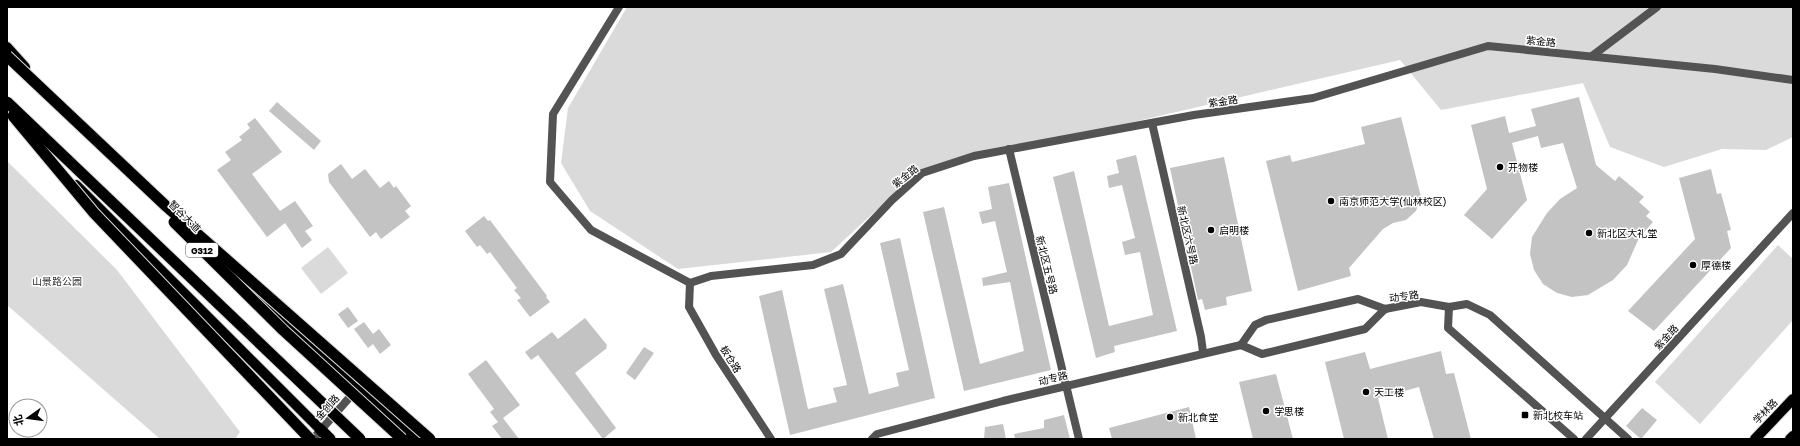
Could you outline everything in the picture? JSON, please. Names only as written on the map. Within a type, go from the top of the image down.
[{"type":"highway","points":[[7,56],[167,207],[430,439]]},
{"type":"highway","name":"智谷大道","points":[[7,56],[283,330],[402,439]]},
{"type":"highway","name":"G312","points":[[7,102],[360,439]]},
{"type":"highway","points":[[7,110],[94,213],[310,439]]},
{"type":"highway","points":[[356,389],[414,439]]},
{"type":"highway","points":[[320,429],[330,439]]},
{"type":"main road","name":"智谷大道","points":[[7,47],[151,194],[356,389]]},
{"type":"main road","points":[[7,116],[320,429]]},
{"type":"main road","name":"学林路","points":[[1755,439],[1793,399]]},
{"type":"main road","points":[[1790,439],[1793,436]]},
{"type":"street","points":[[619,7],[553,114],[550,182],[591,230],[690,283]]},
{"type":"street","points":[[1592,56],[1657,7]]},
{"type":"street","name":"紫金路","points":[[690,283],[711,276],[813,265],[840,254],[922,173],[974,156],[1152,123],[1313,98],[1488,46],[1715,69],[1793,80]]},
{"type":"street","name":"新北区六号路","points":[[1152,123],[1201,337],[1203,352]]},
{"type":"street","name":"新北区五号路","points":[[1008,149],[1079,439]]},
{"type":"street","name":"紫金路","points":[[1586,439],[1793,213]]},
{"type":"street","name":"板仓路","points":[[690,283],[689,307],[716,355],[771,439]]},
{"type":"street","points":[[1358,299],[1385,309],[1365,329],[1262,354],[1241,345],[1255,325],[1266,320],[1358,299]]},
{"type":"street","name":"动专路","points":[[1385,309],[1421,302],[1449,307],[1467,304],[1490,315],[1628,439]]},
{"type":"street","points":[[1449,307],[1448,328],[1574,439]]},
{"type":"street","name":"动专路","points":[[872,439],[877,434],[1066,385],[1203,352],[1241,345]]},
{"type":"street","name":"金创路","points":[[313,439],[320,429],[356,389]]},
{"type":"green space","points":[[627,7],[1793,7],[1793,137],[1766,150],[1722,149],[1664,167],[1610,147],[1583,83],[1441,110],[1400,60],[918,172],[831,252],[678,269],[590,211],[561,163],[568,108]]},
{"type":"green space","name":"山景路公园","points":[[7,161],[117,270],[240,432],[235,439],[160,439],[7,305]]},
{"type":"green space","points":[[1778,245],[1793,259],[1793,320],[1700,424],[1655,382]]},
{"type":"green space","points":[[328,247],[348,273],[321,294],[301,268]]},
{"type":"building","points":[[1579,97],[1596,165],[1615,181],[1619,176],[1644,197],[1639,202],[1650,212],[1646,216],[1653,222],[1639,238],[1627,265],[1613,280],[1588,295],[1572,297],[1557,293],[1543,284],[1534,270],[1530,254],[1532,237],[1547,213],[1560,199],[1577,188],[1563,143],[1541,148],[1538,136],[1512,143],[1527,200],[1492,239],[1464,215],[1487,189],[1471,125],[1505,116],[1509,133],[1536,126],[1531,109]]},
{"type":"building","points":[[277,102],[321,141],[314,150],[269,111]]},
{"type":"building","points":[[1401,117],[1421,197],[1416,211],[1406,220],[1393,223],[1383,229],[1349,268],[1351,276],[1298,291],[1266,161],[1290,155],[1292,162],[1365,144],[1361,127]]},
{"type":"building","points":[[255,118],[282,152],[252,174],[280,211],[295,201],[313,226],[305,231],[312,240],[302,248],[285,223],[267,237],[217,170],[231,160],[225,152],[242,140],[239,137],[250,128],[247,124]]},
{"type":"building","points":[[1136,155],[1177,331],[1114,346],[1115,352],[1096,358],[1053,177],[1074,171],[1109,326],[1153,315],[1140,252],[1125,255],[1122,242],[1135,238],[1122,185],[1109,188],[1107,176],[1119,173],[1116,160]]},
{"type":"building","name":"启明楼","points":[[1224,157],[1252,291],[1226,297],[1227,305],[1205,310],[1202,299],[1198,300],[1170,168]]},
{"type":"building","points":[[341,164],[352,179],[365,169],[380,188],[389,181],[394,188],[396,186],[411,206],[405,211],[410,217],[381,239],[376,232],[370,237],[329,182],[328,174]]},
{"type":"building","name":"厚德楼","points":[[1711,169],[1717,194],[1721,193],[1731,230],[1727,231],[1731,248],[1654,331],[1628,311],[1695,239],[1679,178]]},
{"type":"building","points":[[1009,183],[1051,370],[964,391],[923,212],[944,207],[980,364],[1024,351],[1010,282],[983,286],[982,278],[1007,272],[995,221],[982,224],[979,212],[992,209],[988,187]]},
{"type":"building","points":[[484,216],[488,221],[490,220],[550,302],[530,317],[517,300],[521,298],[514,290],[517,288],[490,252],[487,254],[480,245],[477,247],[465,231]]},
{"type":"building","points":[[900,238],[935,398],[790,435],[759,296],[782,290],[808,409],[837,402],[833,388],[847,385],[824,289],[843,284],[869,394],[899,386],[896,373],[909,370],[880,243]]},
{"type":"building","points":[[348,307],[358,321],[348,328],[338,314]]},
{"type":"building","points":[[585,318],[607,345],[607,348],[575,373],[616,428],[603,439],[538,355],[531,360],[525,352],[552,332],[558,339]]},
{"type":"building","points":[[364,322],[373,334],[379,329],[391,345],[380,354],[373,344],[368,348],[354,329]]},
{"type":"building","points":[[644,347],[654,353],[635,380],[626,373]]},
{"type":"building","name":"天工楼","points":[[1441,351],[1446,374],[1454,373],[1471,439],[1434,439],[1419,387],[1378,398],[1388,439],[1344,439],[1325,362],[1365,352],[1370,369]]},
{"type":"building","points":[[486,360],[520,405],[503,418],[519,439],[502,439],[492,426],[498,422],[490,412],[494,409],[468,374]]},
{"type":"building","name":"学思楼","points":[[1276,374],[1293,439],[1253,439],[1239,382]]},
{"type":"building","name":"新北食堂","points":[[1189,407],[1196,439],[1112,439],[1109,428]]},
{"type":"building","points":[[1642,408],[1657,420],[1641,439],[1626,426]]},
{"type":"building","points":[[1064,415],[1070,439],[1015,439],[1014,434],[1044,428],[1044,420]]},
{"type":"building","points":[[1003,424],[1006,439],[984,439],[985,427]]},
{"type":"place","name":"开物楼","points":[[1500,167]]},
{"type":"place","name":"南京师范大学(仙林校区)","points":[[1331,201]]},
{"type":"place","name":"启明楼","points":[[1211,230]]},
{"type":"place","name":"新北区大礼堂","points":[[1589,233]]},
{"type":"place","name":"厚德楼","points":[[1693,265]]},
{"type":"place","name":"天工楼","points":[[1366,392]]},
{"type":"place","name":"学思楼","points":[[1266,411]]},
{"type":"place","name":"新北校车站","points":[[1525,415]]},
{"type":"place","name":"新北食堂","points":[[1170,417]]}]
